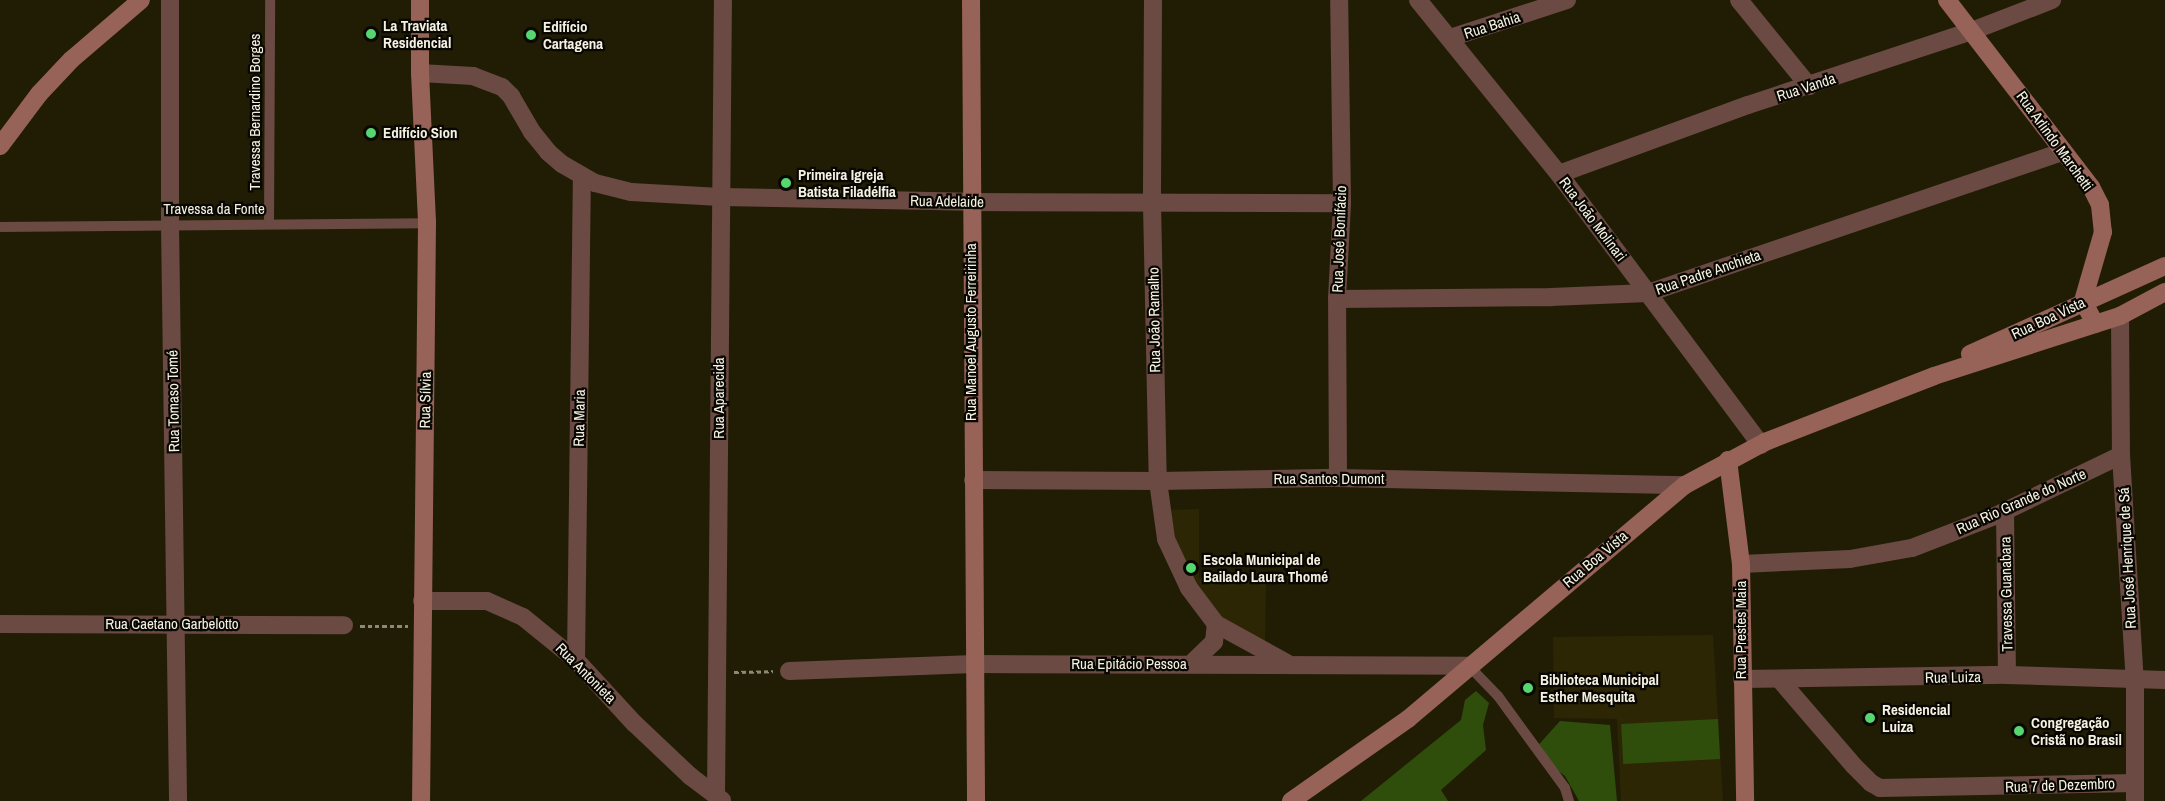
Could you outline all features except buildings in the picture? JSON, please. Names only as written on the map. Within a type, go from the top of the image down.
[{"type":"main road","points":[[0,147],[39,94],[63,69],[141,0]]},
{"type":"main road","name":"Rua Sílvia","points":[[420,0],[420,74],[427,223],[421,801]]},
{"type":"main road","name":"Rua Manoel Augusto Ferreirinha","points":[[970,0],[976,801]]},
{"type":"main road","name":"Rua Arlindo Marchetti","points":[[1947,0],[2091,187],[2103,217],[2103,232],[2083,301]]},
{"type":"main road","name":"Rua Boa Vista","points":[[1934,376],[1983,348],[2165,266]]},
{"type":"main road","name":"Rua Boa Vista","points":[[1291,801],[1408,719],[1684,485],[1728,460],[1761,445],[1934,376],[2120,316],[2165,292]]},
{"type":"main road","points":[[2083,301],[2095,324]]},
{"type":"main road","name":"Rua Prestes Maia","points":[[1728,460],[1741,564],[1745,801]]},
{"type":"street","name":"Rua Tomaso Tomé","points":[[170,0],[170,225],[178,801]]},
{"type":"street","name":"Rua Aparecida","points":[[720,799],[720,197],[723,0]]},
{"type":"street","name":"Rua João Ramalho","points":[[1153,0],[1152,204],[1158,481],[1164,530],[1173,557],[1189,588],[1216,624],[1287,663]]},
{"type":"street","name":"Rua José Bonifácio","points":[[1338,478],[1337,299],[1342,203],[1340,0]]},
{"type":"street","name":"Rua João Molinari","points":[[1418,0],[1559,174],[1761,445]]},
{"type":"street","name":"Rua Bahia","points":[[1450,38],[1567,0]]},
{"type":"street","points":[[1739,0],[1809,87]]},
{"type":"street","name":"Rua Vanda","points":[[1559,174],[1748,105],[1809,87],[1972,31],[2052,0]]},
{"type":"street","name":"Rua Adelaide","points":[[420,74],[473,76],[502,87],[511,96],[532,132],[548,152],[582,176],[612,188],[632,192],[720,197],[970,202],[1342,203]]},
{"type":"street","name":"Rua Padre Anchieta","points":[[1337,299],[1551,297],[1648,293],[2063,152]]},
{"type":"street","name":"Rua Maria","points":[[576,660],[582,176]]},
{"type":"street","name":"Rua José Henrique de Sá","points":[[2120,316],[2121,455],[2135,681],[2135,792]]},
{"type":"street","name":"Rua Rio Grande do Norte","points":[[1741,564],[1882,555],[1912,548],[2005,512],[2121,455]]},
{"type":"street","name":"Rua Santos Dumont","points":[[972,480],[1158,481],[1338,478],[1684,485]]},
{"type":"street","name":"Travessa Guanabara","points":[[2005,512],[2007,675]]},
{"type":"street","name":"Rua Antonieta","points":[[422,601],[472,600],[504,606],[540,629],[576,660],[634,723],[690,776],[720,799]]},
{"type":"street","name":"Rua Caetano Garbelotto","points":[[0,624],[177,623],[344,626]]},
{"type":"street","points":[[1191,664],[1214,642],[1216,624]]},
{"type":"street","name":"Rua Epitácio Pessoa","points":[[789,670],[974,664],[1287,663],[1469,666]]},
{"type":"street","name":"Rua Luiza","points":[[1742,679],[2007,675],[2135,681],[2165,680]]},
{"type":"street","name":"Rua 7 de Dezembro","points":[[1780,680],[1854,766],[1871,783],[1880,788],[2135,792]]},
{"type":"lane","name":"Travessa Bernardino Borges","points":[[269,224],[270,0]]},
{"type":"lane","name":"Travessa da Fonte","points":[[0,227],[427,223]]},
{"type":"lane","points":[[1469,666],[1498,696],[1565,788],[1569,801]]},
{"type":"path","points":[[344,626],[410,626]]},
{"type":"path","points":[[726,673],[789,670]]},
{"type":"shaded area","name":"Escola Municipal de Bailado Laura Thomé","points":[[1199,509],[1199,578],[1266,580],[1265,642],[1225,622],[1178,558],[1167,510]]},
{"type":"shaded area","points":[[1713,635],[1723,801],[1621,801],[1617,719],[1554,718],[1553,637]]},
{"type":"green space","points":[[1476,691],[1489,703],[1483,725],[1486,750],[1441,790],[1448,801],[1361,801],[1461,720],[1465,700]]},
{"type":"green space","points":[[1718,719],[1720,759],[1623,764],[1621,724]]},
{"type":"green space","points":[[1560,721],[1610,725],[1617,801],[1579,801],[1565,776],[1533,751]]},
{"type":"place","name":"La Traviata Residencial","points":[[371,34]]},
{"type":"place","name":"Edifício Cartagena","points":[[531,35]]},
{"type":"place","name":"Edifício Sion","points":[[371,133]]},
{"type":"place","name":"Primeira Igreja Batista Filadélfia","points":[[786,183]]},
{"type":"place","name":"Escola Municipal de Bailado Laura Thomé","points":[[1191,568]]},
{"type":"place","name":"Biblioteca Municipal Esther Mesquita","points":[[1528,688]]},
{"type":"place","name":"Residencial Luiza","points":[[1870,718]]},
{"type":"place","name":"Congregação Cristã no Brasil","points":[[2019,731]]}]
